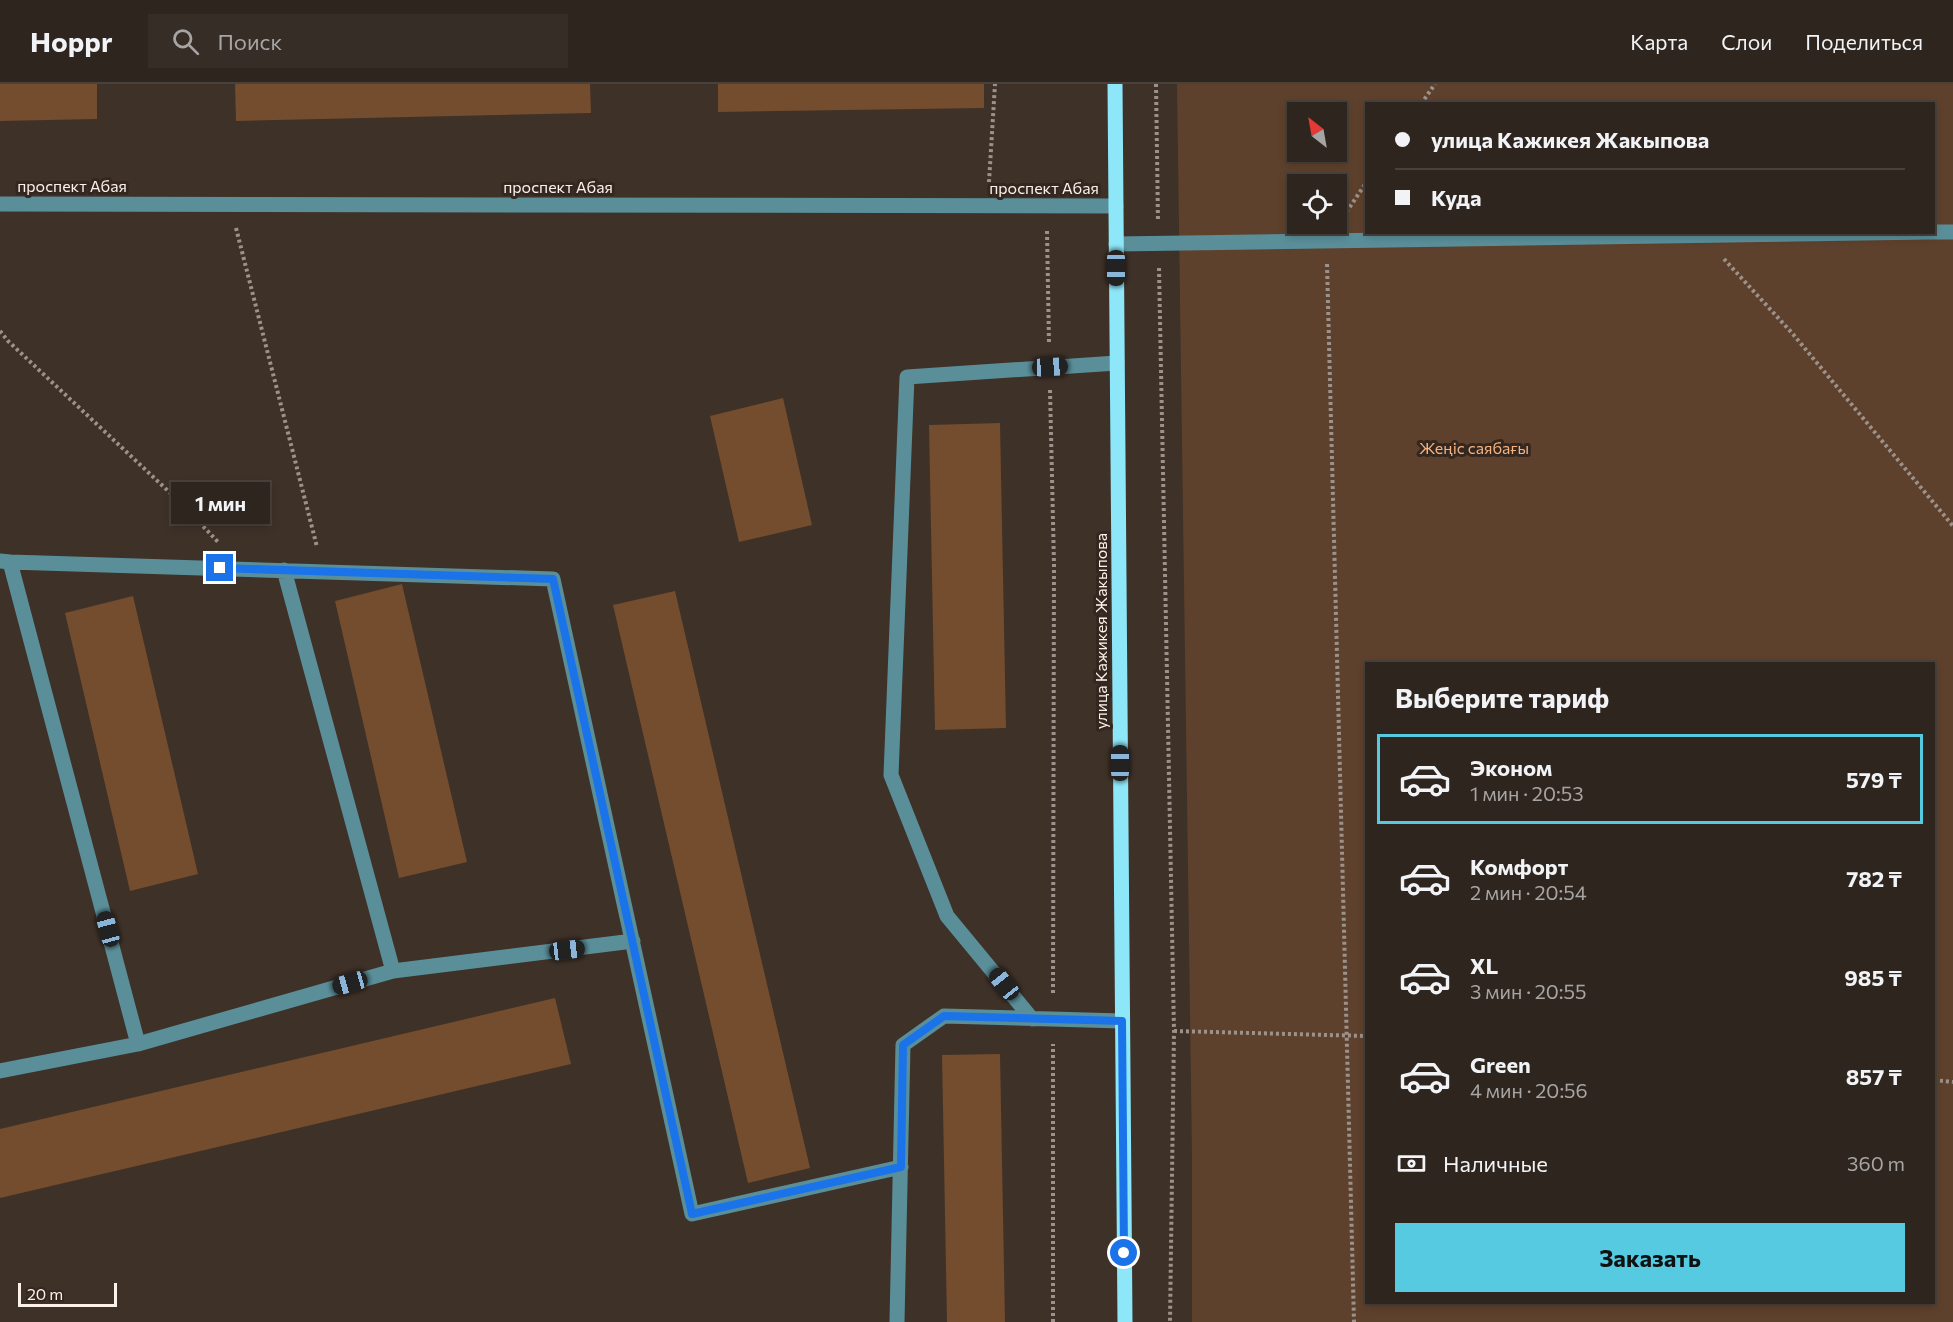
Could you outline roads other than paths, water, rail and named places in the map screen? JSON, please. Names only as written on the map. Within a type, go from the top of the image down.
[{"type":"main road","name":"улица Кажикея Жакыпова","points":[[1115,84],[1125,1322]]},
{"type":"street","name":"проспект Абая","points":[[0,204],[1116,206]]},
{"type":"street","points":[[1935,232],[1953,232]]},
{"type":"street","points":[[1116,244],[1818,234]]},
{"type":"street","points":[[1032,1019],[947,916],[891,775],[907,377],[1117,363]]},
{"type":"street","points":[[138,1044],[5,561],[553,579],[692,1214],[901,1167]]},
{"type":"street","points":[[284,570],[393,971]]},
{"type":"street","points":[[0,1071],[138,1044],[393,971],[633,941]]},
{"type":"street","points":[[897,1322],[903,1045],[944,1016],[1122,1021]]},
{"type":"park label","name":"Жеңіс саябағы","points":[[1474,448]]}]
